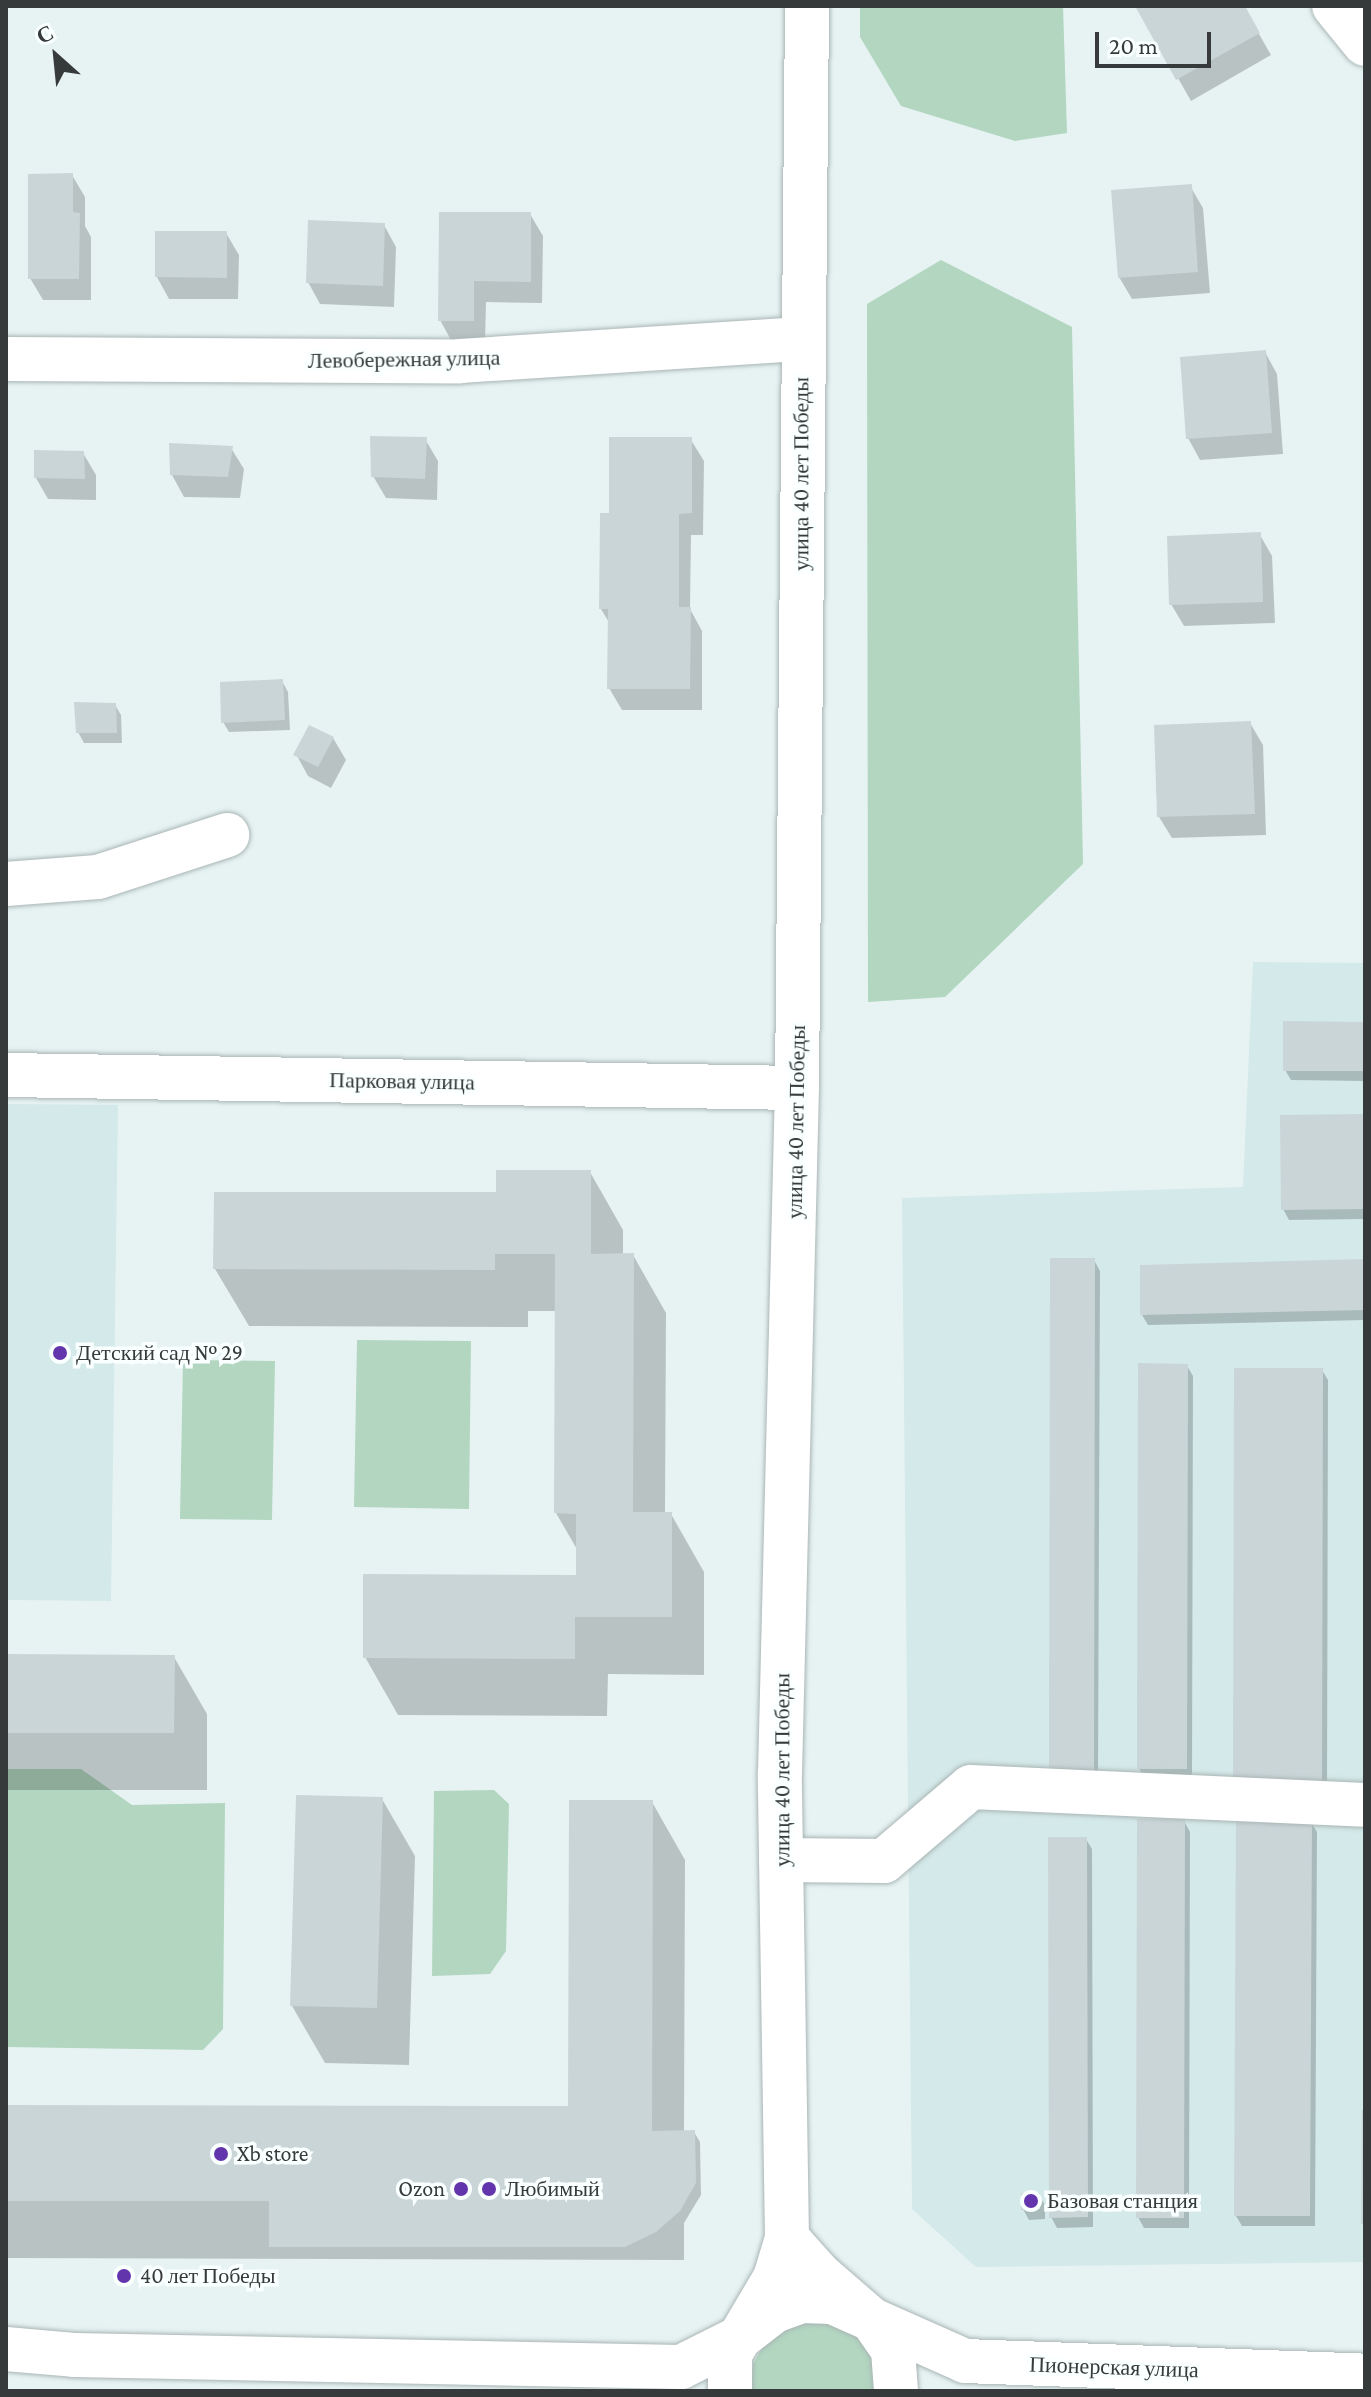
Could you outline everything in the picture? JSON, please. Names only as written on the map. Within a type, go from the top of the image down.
[{"type":"main road","name":"улица 40 лет Победы","points":[[730,2391],[730,2354],[775,2278],[787,2238],[780,1773],[797,1088],[807,6]]},
{"type":"main road","points":[[1334,6],[1365,44]]},
{"type":"main road","name":"Левобережная улица","points":[[6,359],[460,361],[802,339]]},
{"type":"main road","points":[[6,884],[98,877],[227,835]]},
{"type":"main road","name":"Парковая улица","points":[[6,1075],[797,1088]]},
{"type":"main road","points":[[781,1860],[884,1861],[971,1787],[1365,1805]]},
{"type":"main road","points":[[787,2238],[819,2274],[872,2320],[893,2350],[896,2391]]},
{"type":"main road","name":"Пионерская улица","points":[[694,2379],[774,2311],[802,2301],[832,2302],[965,2361],[1365,2376]]},
{"type":"main road","points":[[6,2349],[243,2375],[694,2379]]},
{"type":"shaded area","points":[[1253,962],[1365,963],[1365,2262],[976,2267],[912,2209],[902,1198],[1243,1187]]},
{"type":"shaded area","name":"Детский сад № 29","points":[[6,1104],[118,1105],[111,1601],[6,1600]]},
{"type":"green space","points":[[860,6],[1063,6],[1067,133],[1015,141],[901,106],[860,37]]},
{"type":"green space","points":[[941,260],[1072,327],[1083,864],[945,997],[868,1002],[867,304]]},
{"type":"green space","points":[[357,1340],[471,1341],[469,1509],[354,1507]]},
{"type":"green space","points":[[183,1360],[275,1361],[272,1520],[180,1519]]},
{"type":"green space","points":[[6,1769],[81,1769],[132,1805],[225,1803],[223,2029],[203,2050],[6,2047]]},
{"type":"green space","points":[[494,1790],[509,1804],[506,1951],[490,1974],[432,1976],[434,1791]]},
{"type":"green space","points":[[819,2320],[858,2335],[872,2351],[881,2391],[750,2391],[753,2364],[764,2344],[780,2330],[799,2322]]},
{"type":"building","points":[[1135,6],[1245,6],[1260,33],[1176,80]]},
{"type":"building","points":[[73,173],[73,212],[80,213],[79,279],[28,279],[28,174]]},
{"type":"building","points":[[1192,184],[1198,272],[1118,278],[1111,190]]},
{"type":"building","points":[[439,212],[531,212],[531,282],[474,281],[474,321],[438,321]]},
{"type":"building","points":[[308,220],[385,223],[383,286],[306,283]]},
{"type":"building","points":[[155,231],[227,231],[227,278],[155,277]]},
{"type":"building","points":[[1266,350],[1272,433],[1186,439],[1180,357]]},
{"type":"building","points":[[370,436],[427,437],[425,479],[371,477]]},
{"type":"building","points":[[609,437],[692,437],[692,513],[679,514],[679,607],[691,607],[690,689],[607,689],[608,609],[599,609],[600,513],[609,513]]},
{"type":"building","points":[[169,443],[233,446],[228,477],[170,475]]},
{"type":"building","points":[[34,450],[84,451],[85,479],[34,478]]},
{"type":"building","points":[[1261,532],[1263,602],[1169,605],[1167,536]]},
{"type":"building","points":[[283,679],[285,720],[221,723],[220,682]]},
{"type":"building","points":[[74,702],[116,703],[117,733],[76,733]]},
{"type":"building","points":[[1251,721],[1255,814],[1157,817],[1154,725]]},
{"type":"building","points":[[309,725],[334,737],[318,767],[293,755]]},
{"type":"building","points":[[1283,1021],[1365,1022],[1365,1071],[1283,1071]]},
{"type":"building","points":[[1365,1114],[1365,1209],[1281,1210],[1280,1115]]},
{"type":"building","points":[[496,1170],[591,1170],[591,1254],[634,1253],[633,1512],[672,1512],[672,1617],[575,1617],[575,1659],[363,1658],[363,1574],[576,1575],[576,1514],[554,1513],[555,1254],[495,1254],[495,1270],[213,1269],[214,1192],[496,1192]]},
{"type":"building","points":[[1050,1258],[1095,1258],[1094,1771],[1049,1771]]},
{"type":"building","points":[[1365,1259],[1365,1310],[1140,1315],[1140,1265]]},
{"type":"building","points":[[1138,1363],[1188,1364],[1187,1769],[1137,1769]]},
{"type":"building","points":[[1234,1368],[1323,1368],[1322,1789],[1233,1789]]},
{"type":"building","points":[[6,1654],[175,1655],[174,1733],[6,1733]]},
{"type":"building","points":[[296,1795],[383,1797],[377,2008],[290,2006]]},
{"type":"building","points":[[569,1800],[653,1800],[652,2131],[695,2130],[696,2183],[680,2211],[656,2232],[625,2247],[269,2247],[269,2201],[6,2201],[6,2105],[568,2106]]},
{"type":"building","points":[[1137,1819],[1185,1819],[1184,2218],[1136,2218]]},
{"type":"building","points":[[1236,1819],[1312,1820],[1310,2216],[1234,2216]]},
{"type":"building","points":[[1048,1837],[1087,1837],[1088,2217],[1049,2218]]},
{"type":"building","points":[[1362,2110],[1365,2110],[1365,2224],[1361,2224]]},
{"type":"building","name":"Базовая станция","points":[[1021,2193],[1040,2193],[1040,2209],[1021,2210]]},
{"type":"place","name":"Детский сад № 29","points":[[60,1353]]},
{"type":"place","name":"Xb store","points":[[221,2154]]},
{"type":"place","name":"Ozon","points":[[461,2189]]},
{"type":"place","name":"Любимый","points":[[489,2189]]},
{"type":"place","name":"Базовая станция","points":[[1031,2201]]},
{"type":"place","name":"40 лет Победы","points":[[124,2276]]}]
